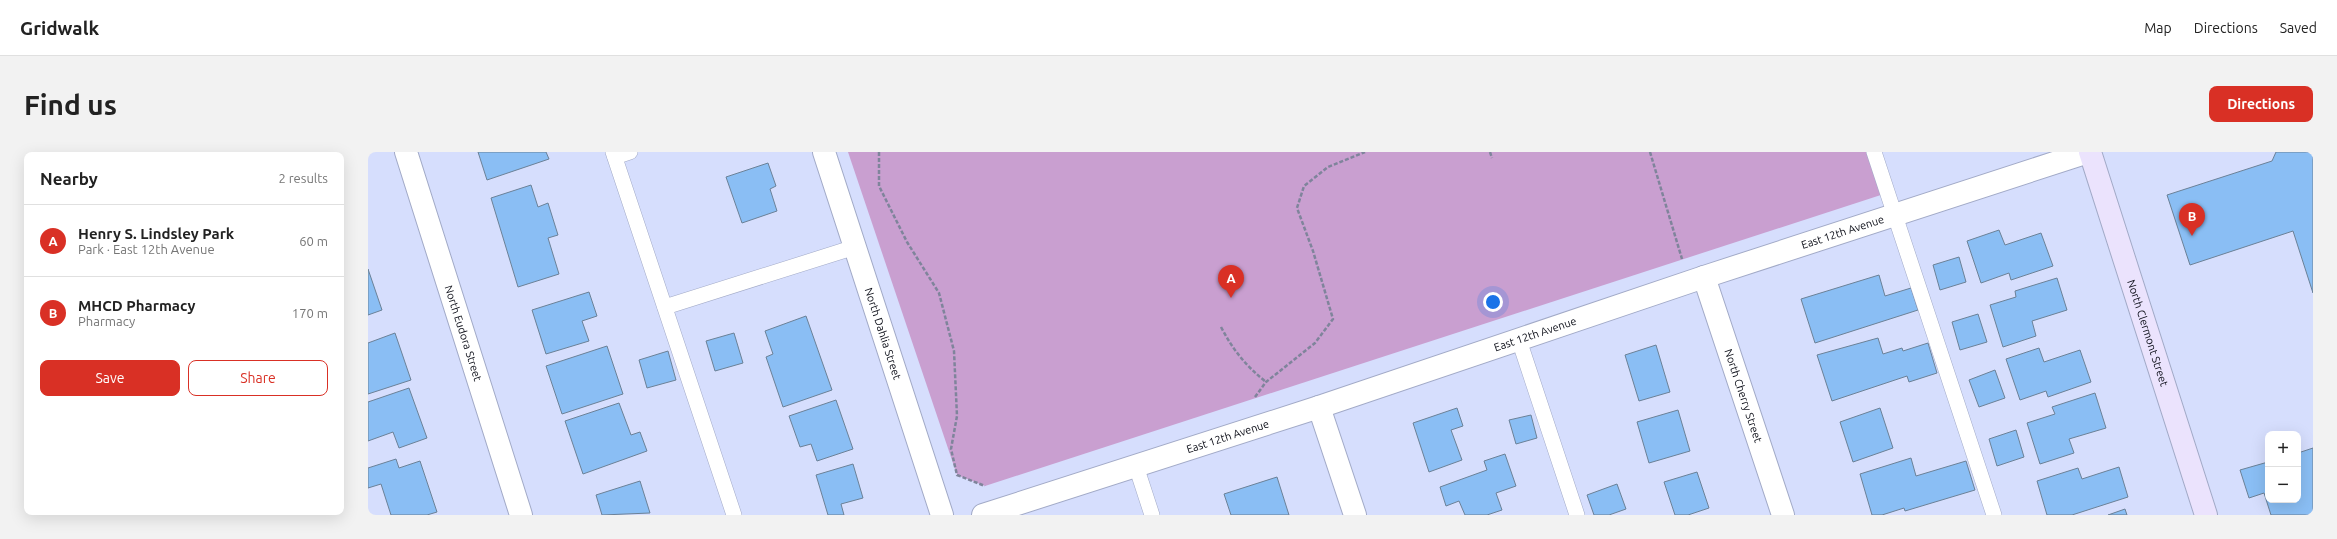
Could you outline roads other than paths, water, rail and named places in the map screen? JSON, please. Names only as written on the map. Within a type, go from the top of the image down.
[{"type":"street","name":"North Eudora Street","points":[[406,152],[521,515]]},
{"type":"street","name":"North Dahlia Street","points":[[824,152],[942,515]]},
{"type":"street","name":"East 12th Avenue","points":[[983,515],[1319,408],[1697,280],[2089,152]]},
{"type":"street","name":"North Clermont Street","points":[[2089,152],[2206,515]]},
{"type":"street","name":"North Cherry Street","points":[[1697,280],[1783,515]]},
{"type":"street","points":[[1319,408],[1355,515]]},
{"type":"lane","points":[[630,152],[614,154],[734,515]]},
{"type":"lane","points":[[1874,152],[1994,515]]},
{"type":"lane","points":[[665,307],[855,248]]},
{"type":"lane","points":[[1519,340],[1577,515]]},
{"type":"lane","points":[[1136,466],[1152,515]]},
{"type":"place","name":"MHCD Pharmacy","points":[[2192,236]]},
{"type":"place","name":"Henry S. Lindsley Park","points":[[1231,298]]}]
